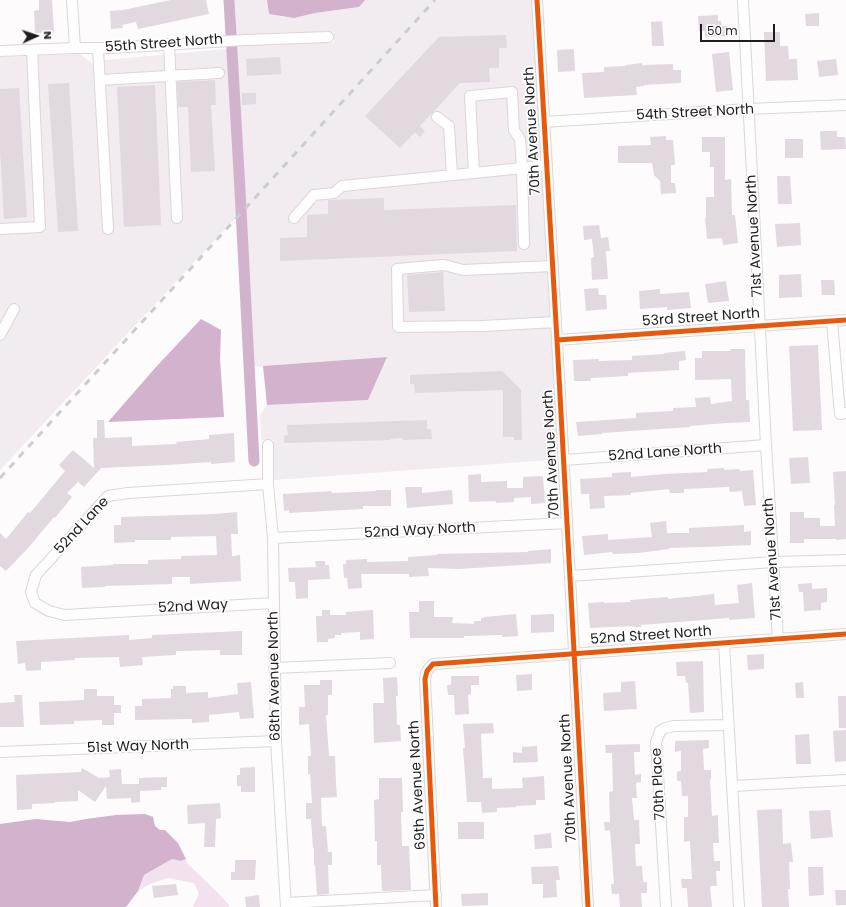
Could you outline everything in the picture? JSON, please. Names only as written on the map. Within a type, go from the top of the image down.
[{"type":"street","points":[[72,0],[75,48]]},
{"type":"street","name":"70th Avenue North","points":[[537,0],[588,907]]},
{"type":"street","name":"71st Avenue North","points":[[743,0],[766,445],[778,639]]},
{"type":"street","name":"55th Street North","points":[[0,51],[112,48],[328,37]]},
{"type":"street","points":[[169,44],[177,218]]},
{"type":"street","points":[[98,48],[108,229]]},
{"type":"street","points":[[0,230],[40,227],[32,50]]},
{"type":"street","points":[[100,80],[219,73]]},
{"type":"street","points":[[474,173],[470,96],[512,92],[514,130],[520,139],[524,244]]},
{"type":"street","name":"54th Street North","points":[[544,122],[748,109],[846,105]]},
{"type":"street","points":[[437,117],[449,126],[452,175]]},
{"type":"street","points":[[294,218],[314,195],[334,193],[342,186],[547,165]]},
{"type":"street","points":[[553,266],[463,270],[444,265],[397,268],[398,327],[483,326],[556,322]]},
{"type":"street","points":[[0,335],[14,309]]},
{"type":"street","name":"53rd Street North","points":[[557,340],[846,320]]},
{"type":"street","points":[[832,321],[840,414],[846,413]]},
{"type":"street","name":"68th Avenue North","points":[[268,445],[268,484],[273,538],[276,741],[286,905]]},
{"type":"street","name":"52nd Lane North","points":[[564,460],[766,445]]},
{"type":"street","name":"52nd Lane","points":[[113,612],[65,615],[49,611],[36,603],[31,592],[36,575],[108,496],[128,493],[268,484]]},
{"type":"street","name":"52nd Way North","points":[[273,538],[567,523]]},
{"type":"street","points":[[570,576],[774,562],[846,560]]},
{"type":"street","name":"52nd Way","points":[[113,612],[274,603]]},
{"type":"street","name":"52nd Street North","points":[[433,664],[846,634]]},
{"type":"street","points":[[724,643],[739,907]]},
{"type":"street","points":[[274,668],[390,663]]},
{"type":"street","name":"69th Avenue North","points":[[433,664],[427,671],[424,679],[436,907]]},
{"type":"street","name":"70th Place","points":[[666,907],[656,742],[660,731],[665,728],[674,726],[728,725]]},
{"type":"street","name":"51st Way North","points":[[0,752],[276,741]]},
{"type":"street","points":[[732,786],[846,780]]},
{"type":"street","points":[[286,905],[436,895]]},
{"type":"shaded area","points":[[235,0],[267,0],[269,14],[294,18],[315,13],[359,7],[365,0],[532,0],[558,461],[551,460],[274,480],[273,440],[262,440],[262,447],[260,415],[267,405],[368,400],[387,357],[250,367],[243,210],[0,470],[0,57],[80,54],[93,64],[94,61],[237,48],[237,45],[334,42],[333,32],[236,35]]},
{"type":"shaded area","points":[[267,0],[365,0],[359,7],[315,13],[294,18],[269,14]]},
{"type":"shaded area","points":[[201,319],[221,330],[220,359],[224,417],[108,422],[156,367]]},
{"type":"shaded area","points":[[387,357],[368,400],[267,405],[263,366]]},
{"type":"shaded area","points":[[145,814],[153,817],[155,826],[160,830],[165,830],[178,843],[186,859],[181,861],[172,859],[144,875],[138,891],[126,907],[0,907],[0,824],[36,819],[70,822],[116,815]]},
{"type":"shaded area","points":[[172,859],[181,861],[186,859],[187,863],[218,893],[229,905],[229,907],[192,907],[199,894],[194,883],[168,878],[150,884],[138,891],[144,875]]},
{"type":"building","points":[[39,0],[52,0],[54,32],[35,33],[34,11],[39,10]]},
{"type":"building","points":[[171,0],[206,0],[209,14],[138,29],[136,22],[122,25],[123,28],[111,29],[110,11],[123,10]]},
{"type":"building","points":[[819,13],[819,26],[806,26],[805,14]]},
{"type":"building","points":[[718,15],[718,21],[721,21],[722,26],[727,26],[728,36],[705,37],[705,31],[699,31],[698,16]]},
{"type":"building","points":[[662,21],[664,46],[652,46],[651,22]]},
{"type":"building","points":[[764,32],[780,32],[780,46],[788,46],[789,59],[797,59],[798,80],[766,81]]},
{"type":"building","points":[[506,35],[507,48],[499,48],[499,68],[489,68],[490,82],[460,83],[420,126],[425,131],[420,137],[415,132],[400,148],[365,116],[439,37]]},
{"type":"building","points":[[574,49],[575,71],[558,72],[557,50]]},
{"type":"building","points":[[729,52],[733,90],[716,92],[712,54]]},
{"type":"building","points":[[280,57],[281,74],[247,76],[246,59]]},
{"type":"building","points":[[836,59],[838,75],[819,77],[817,61]]},
{"type":"building","points":[[642,63],[642,65],[673,64],[673,70],[681,70],[681,83],[644,85],[636,87],[637,95],[584,98],[582,73],[604,72],[604,67],[626,66]]},
{"type":"building","points":[[215,80],[216,105],[211,105],[215,171],[191,172],[188,107],[178,107],[177,82]]},
{"type":"building","points":[[69,83],[78,231],[58,232],[48,84]]},
{"type":"building","points":[[155,85],[161,225],[124,227],[117,87]]},
{"type":"building","points":[[19,88],[27,217],[4,219],[0,150],[0,89]]},
{"type":"building","points":[[242,93],[256,93],[256,104],[242,105]]},
{"type":"building","points":[[820,131],[837,131],[837,137],[845,137],[846,149],[821,150]]},
{"type":"building","points":[[666,136],[666,140],[673,140],[675,165],[671,165],[671,183],[675,183],[676,193],[661,194],[660,181],[654,175],[652,163],[618,163],[618,146],[651,145],[650,137]]},
{"type":"building","points":[[702,137],[725,137],[725,180],[731,179],[732,215],[735,215],[738,243],[723,245],[722,238],[707,239],[705,218],[706,197],[714,197],[714,167],[710,167],[710,152],[702,152]]},
{"type":"building","points":[[785,139],[803,139],[803,158],[785,158]]},
{"type":"building","points":[[777,176],[790,176],[792,204],[778,204]]},
{"type":"building","points":[[384,198],[384,210],[516,205],[517,251],[280,261],[280,238],[307,237],[307,215],[328,214],[328,200]]},
{"type":"building","points":[[800,223],[801,245],[777,247],[775,224]]},
{"type":"building","points":[[599,225],[601,238],[608,237],[610,251],[606,251],[608,279],[592,280],[591,258],[594,257],[592,239],[584,240],[583,226]]},
{"type":"building","points":[[443,272],[445,311],[409,312],[407,275]]},
{"type":"building","points":[[801,274],[802,297],[779,298],[779,275]]},
{"type":"building","points":[[821,280],[834,280],[835,295],[822,295]]},
{"type":"building","points":[[726,281],[729,301],[708,303],[705,284]]},
{"type":"building","points":[[598,288],[599,295],[606,295],[607,309],[586,311],[584,289]]},
{"type":"building","points":[[660,289],[660,294],[689,292],[691,308],[667,310],[667,307],[640,309],[639,291]]},
{"type":"building","points":[[818,345],[822,430],[793,431],[789,346]]},
{"type":"building","points":[[730,349],[745,349],[746,400],[749,400],[750,422],[578,436],[576,422],[636,418],[636,413],[673,411],[673,408],[696,407],[695,398],[710,397],[711,404],[732,401],[731,379],[695,380],[695,358],[702,358],[702,351],[731,351]]},
{"type":"building","points":[[685,351],[686,360],[679,361],[679,370],[628,373],[628,376],[591,378],[591,381],[574,381],[573,360],[632,360],[632,356]]},
{"type":"building","points":[[502,371],[521,390],[522,440],[514,440],[514,437],[503,437],[503,390],[415,393],[414,384],[410,384],[410,375]]},
{"type":"building","points":[[97,420],[104,420],[105,438],[132,437],[132,446],[177,444],[176,442],[209,439],[209,435],[234,433],[235,462],[101,468],[84,487],[78,482],[67,493],[72,497],[55,518],[54,517],[29,547],[6,571],[0,566],[0,533],[6,539],[28,512],[30,513],[65,471],[59,465],[73,450],[94,468],[93,438],[97,438]]},
{"type":"building","points":[[427,420],[427,429],[431,429],[432,439],[403,440],[403,438],[390,440],[284,443],[284,436],[288,435],[287,425]]},
{"type":"building","points":[[808,457],[810,483],[791,484],[789,458]]},
{"type":"building","points":[[724,468],[724,470],[753,470],[756,505],[744,506],[742,491],[730,492],[729,487],[684,489],[684,493],[670,493],[669,489],[631,493],[631,495],[604,496],[605,508],[590,509],[589,494],[581,494],[580,479],[612,477],[612,473],[631,472],[631,477],[707,472],[707,469]]},
{"type":"building","points":[[846,471],[846,539],[804,539],[804,543],[790,543],[790,512],[804,512],[804,518],[820,518],[820,526],[835,526],[833,472]]},
{"type":"building","points":[[481,474],[481,482],[507,481],[507,488],[523,488],[523,477],[543,476],[545,503],[531,504],[531,497],[514,498],[514,502],[469,502],[468,475]]},
{"type":"building","points":[[405,487],[422,487],[422,493],[452,490],[453,504],[407,508]]},
{"type":"building","points":[[391,490],[391,506],[363,506],[363,509],[289,513],[289,510],[284,511],[283,494]]},
{"type":"building","points":[[237,512],[238,534],[231,534],[232,556],[240,555],[241,581],[190,584],[190,577],[172,577],[172,584],[82,588],[81,567],[113,564],[148,564],[148,560],[181,559],[181,556],[217,555],[216,536],[171,537],[171,540],[135,540],[135,542],[114,543],[114,525],[121,525],[121,517]]},
{"type":"building","points":[[666,521],[667,533],[689,533],[689,528],[744,525],[744,532],[751,531],[751,545],[669,548],[638,553],[613,554],[612,552],[584,555],[582,536],[608,534],[608,540],[652,537],[650,523]]},
{"type":"building","points":[[551,549],[551,563],[459,569],[428,568],[429,576],[409,577],[409,574],[361,574],[362,588],[348,589],[347,578],[344,578],[343,564],[346,564],[346,560],[367,559],[367,562],[408,561],[408,557],[437,554],[528,552]]},
{"type":"building","points":[[315,561],[325,561],[325,565],[329,565],[330,579],[308,580],[308,598],[296,599],[295,582],[289,582],[288,568],[316,567]]},
{"type":"building","points":[[752,583],[755,618],[729,620],[729,618],[641,625],[641,627],[590,628],[588,603],[631,602],[630,600],[668,597],[668,599],[714,594],[715,605],[739,603],[737,585]]},
{"type":"building","points":[[812,583],[812,589],[827,588],[827,602],[821,603],[821,610],[804,611],[803,592],[799,592],[798,584]]},
{"type":"building","points":[[419,601],[434,601],[434,617],[453,617],[452,623],[474,624],[474,621],[481,621],[481,618],[484,617],[516,614],[518,636],[502,637],[502,635],[464,636],[464,638],[410,638],[409,612],[419,612]]},
{"type":"building","points":[[322,610],[330,610],[330,615],[346,615],[346,612],[373,610],[374,639],[360,640],[360,632],[341,633],[341,635],[335,635],[335,638],[328,639],[328,642],[317,642],[316,616],[322,616]]},
{"type":"building","points":[[554,614],[554,632],[531,633],[531,615]]},
{"type":"building","points":[[242,631],[242,655],[220,655],[220,650],[176,651],[176,655],[142,657],[143,665],[120,667],[119,657],[75,658],[75,660],[41,662],[41,670],[26,671],[25,663],[18,664],[16,641],[129,635],[129,640],[152,638],[152,635]]},
{"type":"building","points":[[764,654],[764,669],[748,670],[747,655]]},
{"type":"building","points":[[703,661],[704,712],[690,713],[688,683],[686,683],[685,676],[677,676],[676,662]]},
{"type":"building","points":[[532,674],[532,690],[517,691],[516,675]]},
{"type":"building","points":[[451,676],[479,676],[479,685],[471,685],[471,694],[468,695],[469,714],[455,715],[454,695],[448,695],[447,685],[451,685]]},
{"type":"building","points":[[397,677],[397,725],[400,725],[401,741],[374,743],[373,703],[384,703],[383,678]]},
{"type":"building","points":[[320,680],[332,680],[332,695],[328,695],[328,715],[326,715],[329,756],[335,756],[337,797],[321,798],[322,826],[326,826],[328,852],[332,852],[332,865],[328,865],[329,894],[317,895],[311,819],[306,819],[306,803],[312,803],[310,774],[308,774],[308,756],[311,756],[309,724],[299,725],[299,707],[305,707],[304,685],[320,685]]},
{"type":"building","points":[[635,681],[637,709],[604,711],[603,693],[621,692],[621,682]]},
{"type":"building","points":[[251,682],[254,718],[240,719],[239,712],[209,715],[209,722],[192,723],[192,719],[135,720],[135,706],[142,706],[142,699],[171,698],[171,689],[173,689],[173,686],[186,686],[186,693],[208,692],[208,698],[238,694],[237,683]]},
{"type":"building","points":[[803,682],[804,698],[796,698],[795,683]]},
{"type":"building","points":[[84,689],[97,689],[97,696],[114,696],[114,705],[121,705],[121,713],[114,713],[114,725],[102,725],[102,720],[74,721],[74,724],[40,725],[39,702],[84,700]]},
{"type":"building","points":[[14,695],[22,695],[24,727],[0,727],[0,703],[15,702]]},
{"type":"building","points":[[838,696],[846,696],[846,728],[839,728]]},
{"type":"building","points":[[493,723],[494,733],[481,734],[483,778],[492,778],[492,789],[523,788],[522,778],[544,776],[545,800],[536,800],[536,805],[497,808],[497,812],[482,813],[481,802],[467,802],[463,748],[465,748],[463,724]]},
{"type":"building","points":[[846,730],[846,761],[835,762],[833,731]]},
{"type":"building","points":[[809,734],[811,764],[796,764],[795,735]]},
{"type":"building","points":[[709,740],[709,748],[703,749],[704,770],[711,770],[712,816],[718,815],[719,843],[713,843],[714,861],[720,861],[720,871],[716,871],[717,886],[710,886],[712,907],[688,907],[687,888],[682,888],[681,879],[692,879],[690,841],[684,842],[684,817],[688,817],[688,796],[682,796],[681,781],[677,781],[677,772],[681,771],[681,751],[675,752],[675,741]]},
{"type":"building","points":[[640,744],[640,752],[634,752],[635,775],[641,774],[641,782],[636,783],[637,798],[632,798],[634,820],[639,820],[640,844],[635,844],[636,866],[642,866],[643,882],[647,882],[647,893],[641,893],[642,907],[620,907],[619,894],[612,894],[611,884],[614,884],[610,830],[605,831],[604,822],[610,822],[609,792],[613,791],[612,753],[606,753],[605,745]]},
{"type":"building","points":[[537,746],[538,762],[513,763],[513,752],[522,753],[522,747]]},
{"type":"building","points":[[255,767],[255,792],[241,792],[241,786],[237,786],[237,775],[240,775],[240,768]]},
{"type":"building","points":[[82,768],[99,778],[110,777],[109,770],[121,769],[122,784],[139,784],[139,778],[167,777],[167,787],[161,787],[161,790],[140,791],[140,802],[131,803],[131,798],[107,799],[106,786],[95,802],[78,790],[78,801],[32,804],[32,809],[17,810],[16,775],[81,772]]},
{"type":"building","points":[[379,778],[402,778],[402,846],[409,846],[411,890],[382,891],[381,865],[377,865],[377,841],[375,841],[374,800],[379,799]]},
{"type":"building","points":[[220,803],[221,818],[216,819],[215,847],[204,847],[205,823],[188,824],[187,805]]},
{"type":"building","points":[[782,809],[783,844],[791,843],[793,862],[789,862],[789,907],[762,907],[757,810]]},
{"type":"building","points":[[830,810],[833,837],[811,839],[809,811]]},
{"type":"building","points":[[458,822],[484,822],[484,839],[458,839]]},
{"type":"building","points":[[551,833],[552,848],[535,849],[534,835]]},
{"type":"building","points":[[235,860],[256,860],[255,880],[231,880],[231,872],[235,872]]},
{"type":"building","points":[[558,866],[560,880],[556,880],[557,897],[543,898],[543,884],[532,884],[531,867]]},
{"type":"building","points":[[808,867],[823,867],[824,895],[809,896]]},
{"type":"building","points":[[176,884],[178,895],[154,898],[152,886]]},
{"type":"building","points":[[835,890],[846,890],[846,905],[836,905]]},
{"type":"building","points":[[488,893],[488,905],[462,906],[461,894]]},
{"type":"building","points":[[259,895],[260,907],[246,907],[245,897]]},
{"type":"waterway","points":[[229,0],[254,461]]},
{"type":"railway","points":[[0,478],[435,0]]},
{"type":"cycle path","points":[[537,0],[588,907]]},
{"type":"cycle path","points":[[557,340],[846,320]]},
{"type":"cycle path","points":[[436,907],[425,679],[427,671],[433,664],[846,634]]}]
